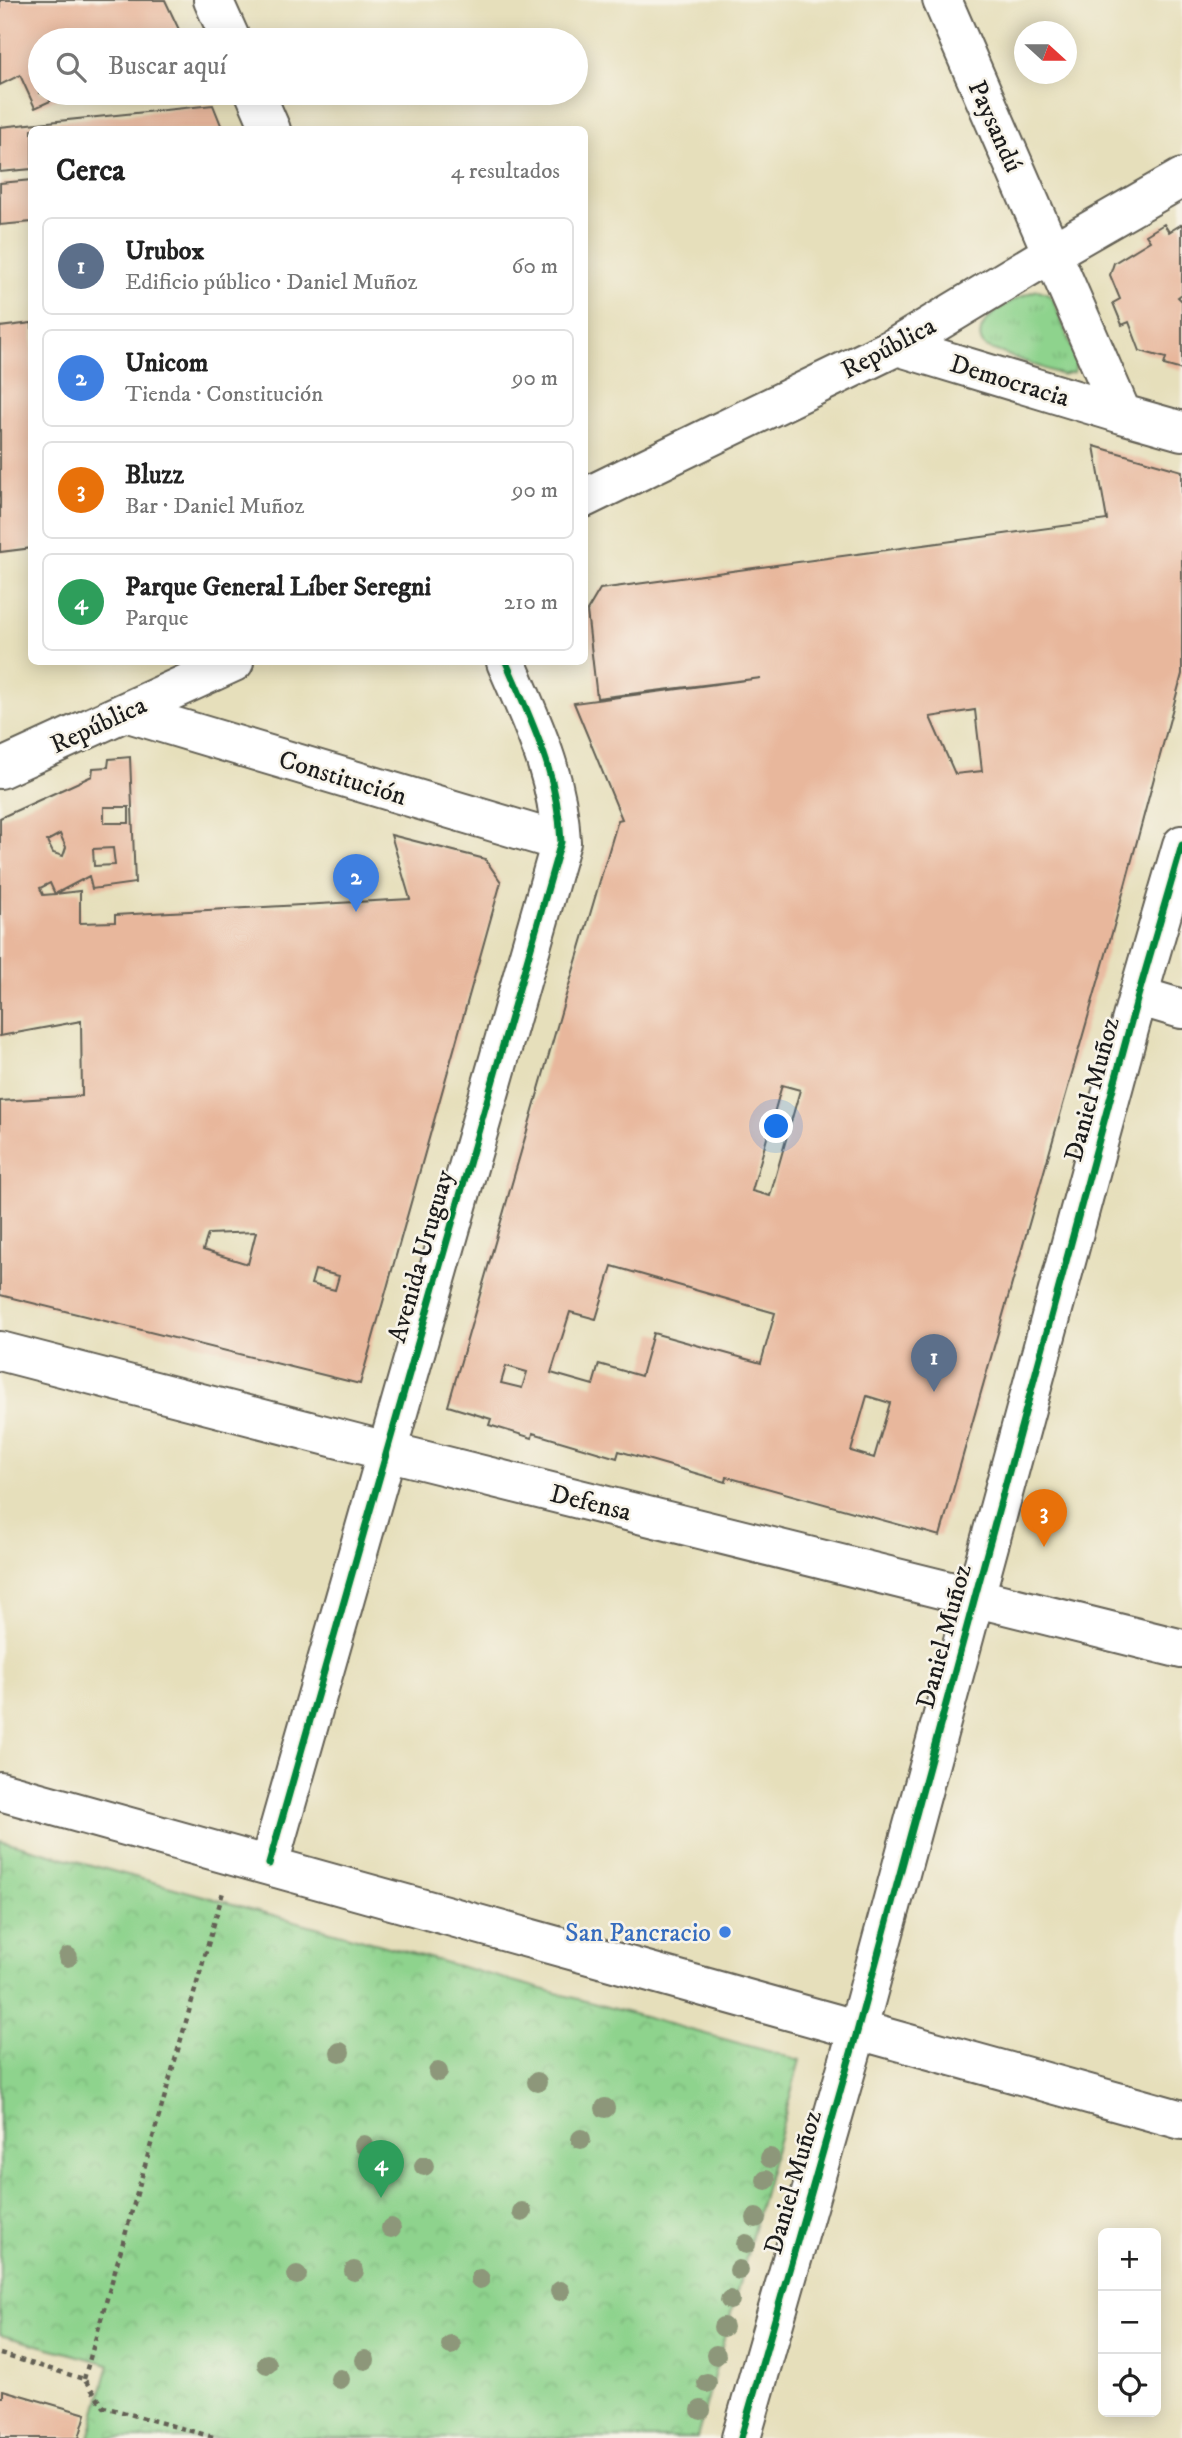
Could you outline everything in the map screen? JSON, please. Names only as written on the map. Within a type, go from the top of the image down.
[{"type":"street","points":[[214,0],[226,28]]},
{"type":"street","name":"Paysandú","points":[[942,0],[1053,252]]},
{"type":"street","points":[[260,105],[269,126]]},
{"type":"street","name":"República","points":[[588,496],[897,346],[1182,178]]},
{"type":"street","name":"Democracia","points":[[1053,252],[1122,414]]},
{"type":"street","name":"Democracia","points":[[897,346],[1182,431]]},
{"type":"street","name":"República","points":[[0,769],[227,665]]},
{"type":"street","name":"Avenida Uruguay","points":[[252,1859],[386,1451],[561,842],[559,814],[546,756],[507,665]]},
{"type":"street","name":"Constitución","points":[[125,712],[561,842]]},
{"type":"street","name":"Daniel Muñoz","points":[[741,2438],[857,2032],[1138,996],[1182,845]]},
{"type":"street","points":[[1138,996],[1182,1009]]},
{"type":"street","name":"Defensa","points":[[0,1351],[386,1451],[1182,1649]]},
{"type":"street","points":[[0,1791],[252,1859],[857,2032],[1182,2120]]},
{"type":"path","points":[[84,2379],[252,1859]]},
{"type":"path","points":[[0,2354],[84,2379],[104,2407],[194,2435],[217,2438]]},
{"type":"green space","points":[[1038,290],[1053,299],[1077,361],[1074,372],[1062,375],[985,347],[980,338],[982,329],[996,311]]},
{"type":"green space","points":[[0,1840],[800,2060],[697,2438],[89,2438],[109,2364],[0,2335]]},
{"type":"building","points":[[0,0],[165,0],[178,28],[28,28],[28,93],[20,75],[0,85]]},
{"type":"building","points":[[213,105],[221,126],[28,126],[28,169],[0,172],[0,127]]},
{"type":"building","points":[[28,180],[28,222],[0,225],[0,183]]},
{"type":"building","points":[[1164,224],[1169,232],[1182,224],[1182,294],[1178,297],[1182,301],[1182,370],[1164,365],[1166,358],[1140,351],[1129,322],[1122,325],[1113,303],[1120,299],[1110,275],[1114,263],[1150,241],[1146,235]]},
{"type":"building","points":[[28,324],[28,548],[0,552],[0,327]]},
{"type":"building","points":[[1094,446],[1182,471],[1182,674],[1116,919],[940,1536],[727,1477],[726,1482],[619,1451],[617,1458],[533,1433],[532,1438],[489,1425],[491,1419],[448,1406],[564,1002],[618,820],[622,819],[574,703],[761,678],[597,698],[588,609],[600,589],[1107,520]],"holes":[[[975,710],[982,771],[955,774],[930,717]],[[782,1085],[800,1090],[770,1196],[752,1191]],[[612,1266],[775,1313],[761,1363],[653,1333],[641,1376],[599,1364],[593,1385],[551,1373],[570,1312],[596,1319]],[[506,1366],[527,1372],[522,1388],[501,1383]],[[867,1396],[890,1403],[874,1458],[851,1451]]]},
{"type":"building","points":[[130,757],[135,883],[92,889],[89,876],[55,894],[80,891],[80,923],[115,922],[115,915],[410,899],[391,835],[485,859],[501,882],[360,1384],[0,1295],[0,1101],[82,1096],[81,1021],[0,1036],[0,818],[92,776],[93,768],[108,767],[109,759]],"holes":[[[104,807],[129,807],[129,823],[104,823]],[[60,834],[66,847],[63,856],[53,853],[47,841]],[[113,848],[115,865],[94,866],[93,849]],[[50,883],[55,894],[43,895],[40,888]],[[256,1232],[248,1264],[203,1250],[208,1234]],[[315,1270],[339,1276],[335,1290],[311,1284]]]},
{"type":"building","points":[[3,2390],[86,2414],[79,2438],[0,2438],[0,2397],[3,2397]]},
{"type":"cycle path","points":[[269,1864],[561,842],[555,793],[549,771],[507,665]]},
{"type":"cycle path","points":[[741,2438],[857,2032],[1138,996],[1182,845]]},
{"type":"place","name":"Unicom","points":[[356,912]]},
{"type":"place","name":"Urubox","points":[[934,1392]]},
{"type":"place","name":"Bluzz","points":[[1044,1547]]},
{"type":"place","name":"San Pancracio","points":[[725,1932]]},
{"type":"place","name":"Parque General Líber Seregni","points":[[381,2198]]}]
